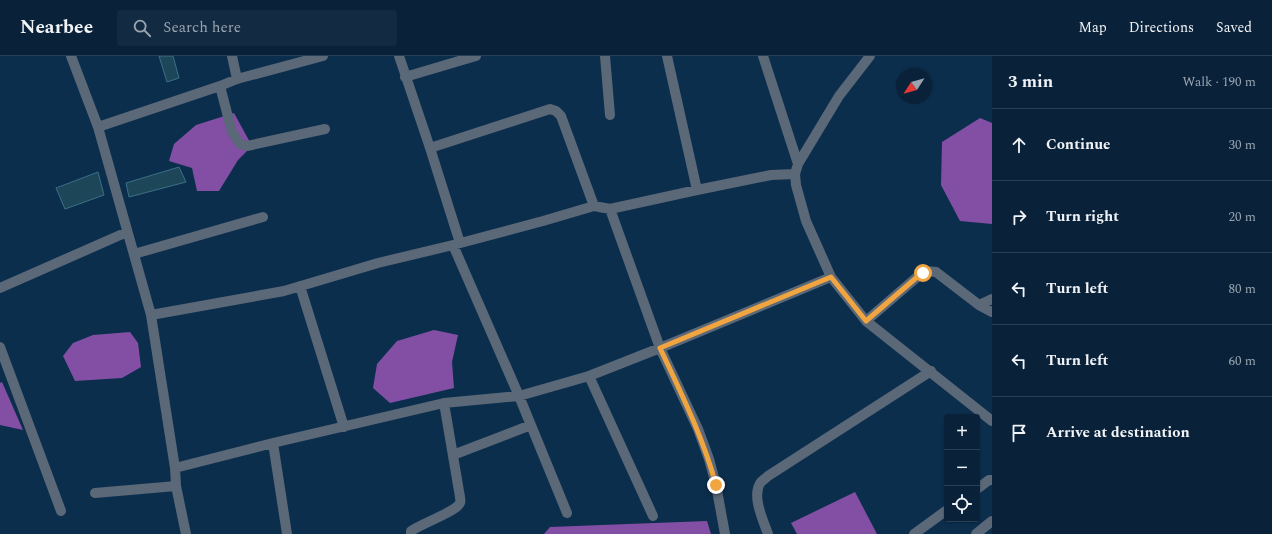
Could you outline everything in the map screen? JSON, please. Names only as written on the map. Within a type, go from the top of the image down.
[{"type":"street","points":[[70,56],[98,127],[151,315],[176,486],[186,534]]},
{"type":"street","points":[[232,56],[237,79]]},
{"type":"street","points":[[98,127],[237,79],[312,57],[323,56]]},
{"type":"street","points":[[399,56],[430,148],[456,244],[567,513]]},
{"type":"street","points":[[405,77],[476,56]]},
{"type":"street","points":[[605,56],[610,115]]},
{"type":"street","points":[[667,56],[697,190]]},
{"type":"street","points":[[763,56],[796,169],[796,185],[806,221],[831,277],[866,321],[931,371],[992,421]]},
{"type":"street","points":[[151,315],[271,294],[378,263],[456,244],[594,206],[610,209],[796,169],[839,96],[870,56]]},
{"type":"street","points":[[220,86],[232,132],[240,144],[247,146],[325,129]]},
{"type":"street","points":[[430,148],[550,109],[556,111],[561,116],[594,206]]},
{"type":"street","points":[[610,209],[660,348],[698,429],[709,459],[716,485],[725,534]]},
{"type":"street","points":[[134,254],[263,217]]},
{"type":"street","points":[[0,288],[128,232]]},
{"type":"street","points":[[866,321],[916,278],[923,273],[930,271],[936,272],[979,305],[992,312]]},
{"type":"street","points":[[174,468],[444,403],[519,396],[589,376],[831,277]]},
{"type":"street","points":[[300,286],[344,427]]},
{"type":"street","points":[[979,305],[992,299]]},
{"type":"street","points":[[0,346],[61,511]]},
{"type":"street","points":[[768,534],[757,501],[757,490],[761,482],[931,371]]},
{"type":"street","points":[[589,376],[653,516]]},
{"type":"street","points":[[411,534],[412,531],[418,526],[456,508],[460,503],[444,403]]},
{"type":"street","points":[[453,455],[531,424]]},
{"type":"street","points":[[273,443],[287,534]]},
{"type":"street","points":[[980,487],[989,480],[992,480]]},
{"type":"street","points":[[95,493],[176,486]]},
{"type":"street","points":[[914,534],[944,512]]},
{"type":"street","points":[[976,534],[992,521]]},
{"type":"shaded area","points":[[234,113],[252,146],[238,160],[219,191],[197,191],[192,168],[169,161],[174,144],[196,125]]},
{"type":"shaded area","points":[[980,118],[992,123],[992,224],[960,221],[941,185],[942,142]]},
{"type":"shaded area","points":[[434,330],[458,335],[452,362],[454,388],[390,403],[373,388],[377,364],[397,341]]},
{"type":"shaded area","points":[[130,332],[138,343],[141,367],[122,378],[75,381],[63,356],[73,343],[93,335]]},
{"type":"shaded area","points":[[2,382],[23,430],[0,425],[0,383]]},
{"type":"shaded area","points":[[855,492],[877,534],[797,534],[791,523]]},
{"type":"shaded area","points":[[707,521],[711,534],[544,534],[550,527]]},
{"type":"building","points":[[159,56],[173,56],[179,78],[167,82]]},
{"type":"building","points":[[179,167],[186,182],[129,197],[126,183]]},
{"type":"building","points":[[98,172],[104,195],[65,209],[56,188]]},
{"type":"route","points":[[716,485],[709,459],[698,429],[660,348],[831,277],[866,321],[923,273]]}]
